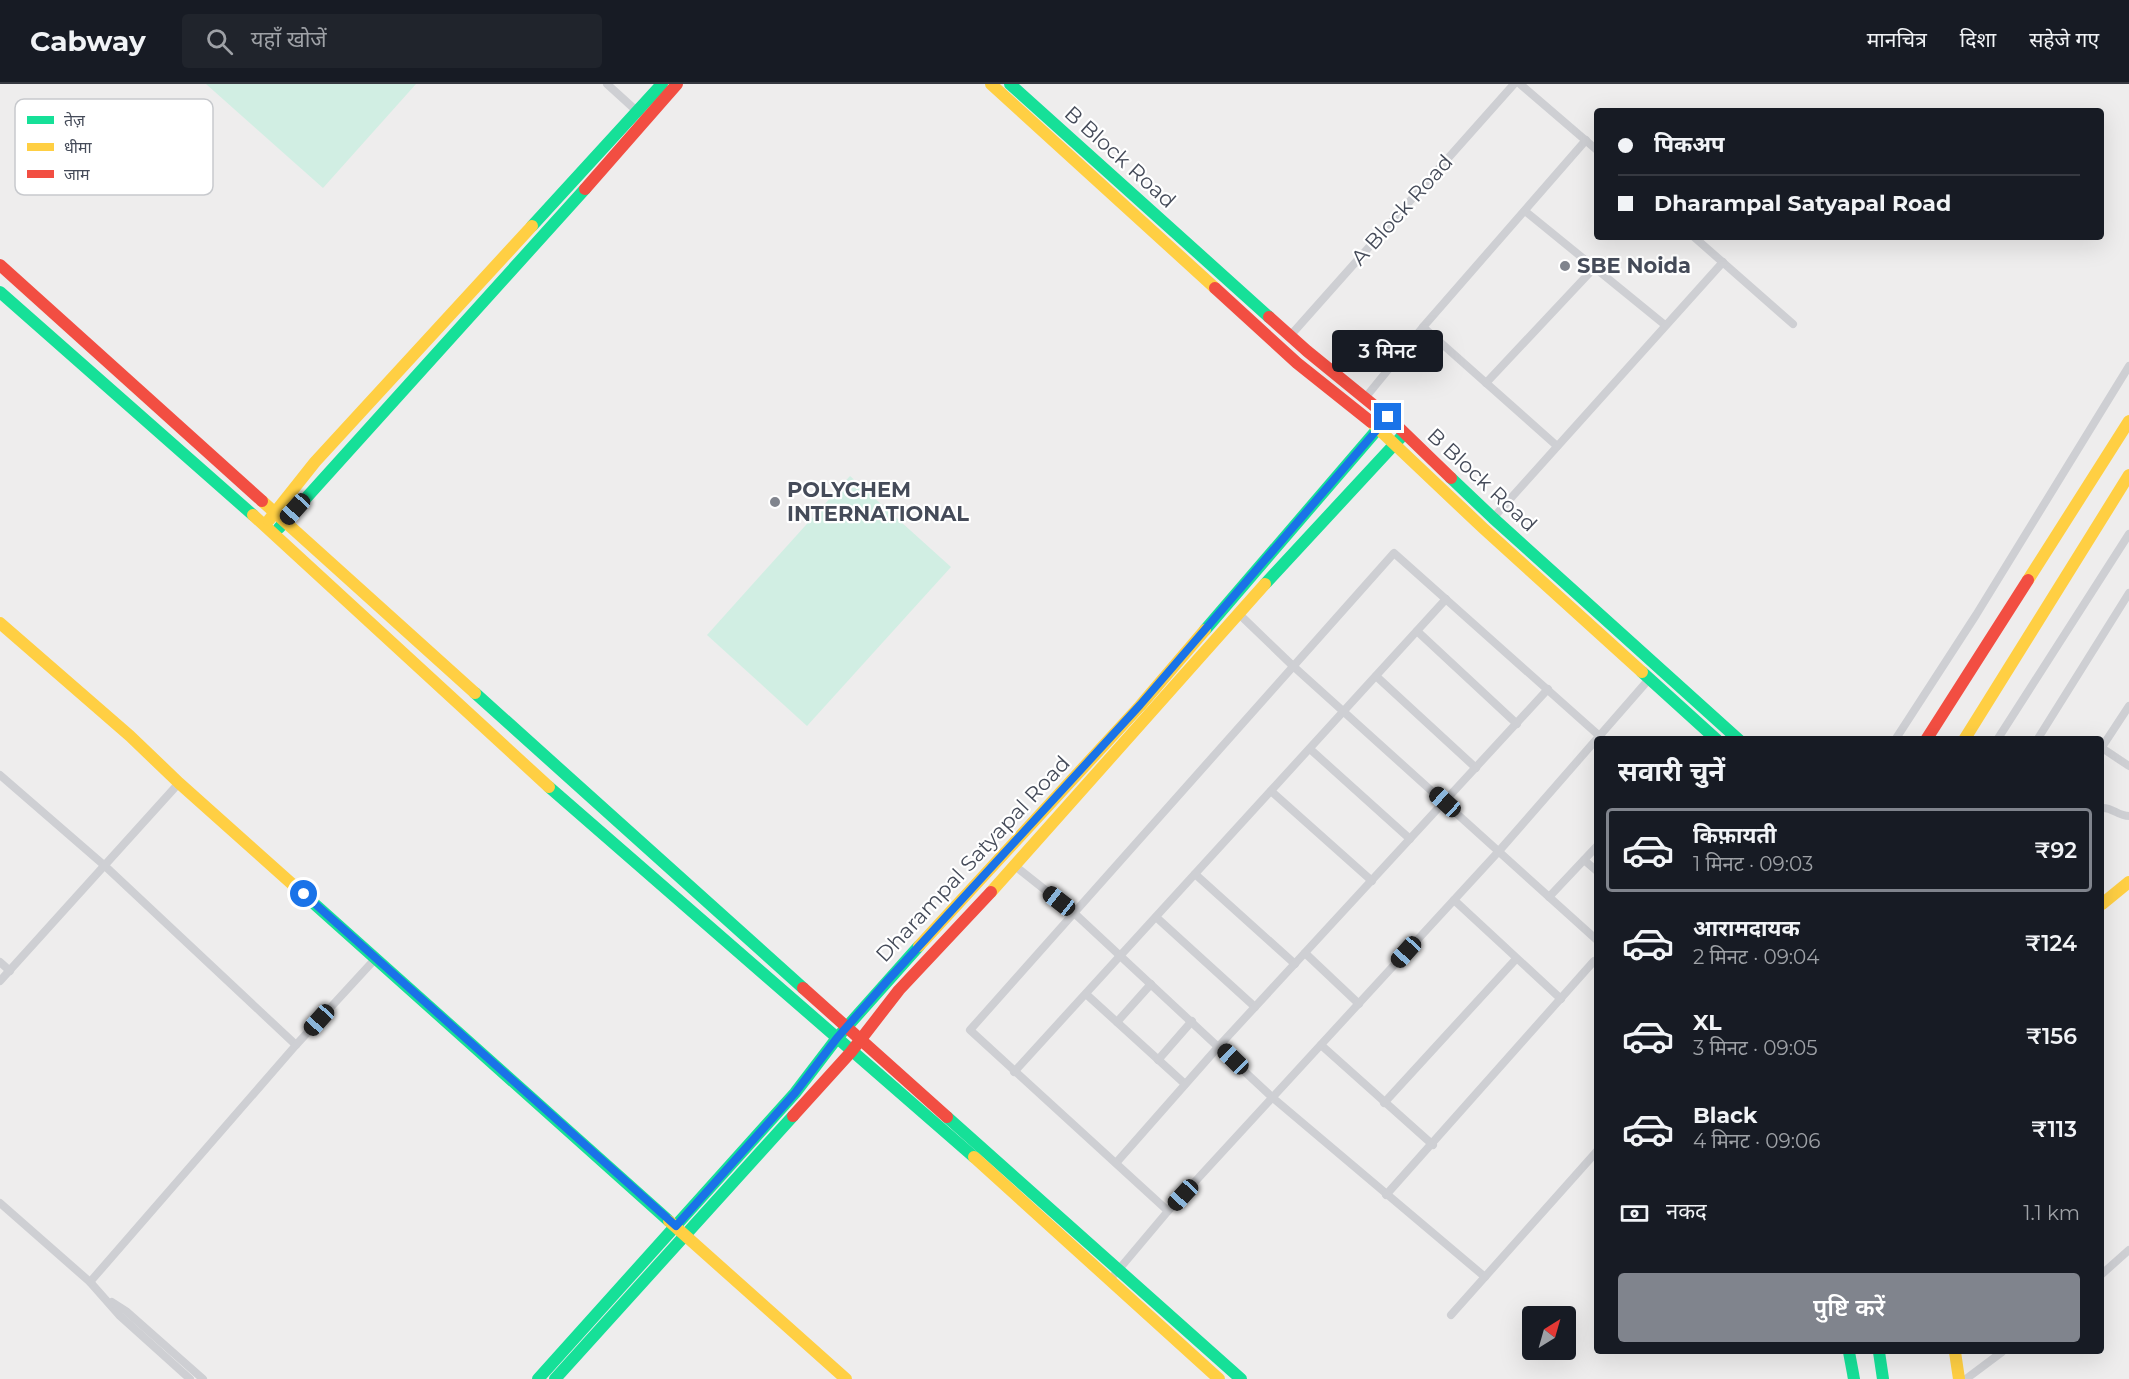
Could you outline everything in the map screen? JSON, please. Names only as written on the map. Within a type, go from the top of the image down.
[{"type":"street","points":[[607,84],[642,115]]},
{"type":"street","points":[[642,115],[662,84]]},
{"type":"street","points":[[275,534],[279,518],[305,474],[355,418],[642,115],[677,84]]},
{"type":"street","name":"B Block Road","points":[[992,84],[1297,363],[1379,428],[1483,528],[1713,736]]},
{"type":"street","name":"B Block Road","points":[[1010,84],[1290,336],[1388,417],[1492,518],[1735,736]]},
{"type":"street","name":"A Block Road","points":[[1290,336],[1514,84]]},
{"type":"street","points":[[1520,84],[1594,148]]},
{"type":"street","points":[[1365,398],[1423,327],[1586,141]]},
{"type":"street","points":[[1525,211],[1665,325]]},
{"type":"street","points":[[1697,240],[1793,324]]},
{"type":"street","points":[[1492,518],[1723,262]]},
{"type":"street","points":[[0,265],[847,1028],[1241,1379]]},
{"type":"street","points":[[1486,383],[1595,267]]},
{"type":"street","points":[[0,292],[275,534],[582,817],[963,1147],[1219,1379]]},
{"type":"street","points":[[1423,327],[1557,446]]},
{"type":"street","points":[[1898,736],[1976,615],[2129,366]]},
{"type":"street","name":"Dharampal Satyapal Road","points":[[555,1379],[795,1093],[837,1038],[1140,705],[1388,417]]},
{"type":"street","points":[[1929,736],[2129,421]]},
{"type":"street","name":"Dharampal Satyapal Road","points":[[538,1379],[851,1052],[898,990],[1015,866],[1238,613],[1404,434]]},
{"type":"street","points":[[1966,736],[2129,475]]},
{"type":"street","points":[[264,525],[279,518]]},
{"type":"street","points":[[2000,736],[2129,534]]},
{"type":"street","points":[[1168,1211],[970,1030],[1394,553],[1601,736]]},
{"type":"street","points":[[2040,736],[2129,593]]},
{"type":"street","points":[[1014,1072],[1446,599]]},
{"type":"street","points":[[1238,613],[1293,666],[1594,937]]},
{"type":"street","points":[[0,623],[130,736],[179,783],[846,1379]]},
{"type":"street","points":[[1417,631],[1517,724]]},
{"type":"street","points":[[1376,676],[1476,768]]},
{"type":"street","points":[[1603,736],[1650,678]]},
{"type":"street","points":[[1116,1162],[1219,1046],[1548,689]]},
{"type":"street","points":[[2104,745],[2129,706]]},
{"type":"street","points":[[1109,1280],[1168,1211],[1594,746]]},
{"type":"street","points":[[1310,749],[1410,839]]},
{"type":"street","points":[[2104,749],[2129,766]]},
{"type":"street","points":[[0,774],[105,866],[296,1045]]},
{"type":"street","points":[[0,981],[179,783]]},
{"type":"street","points":[[1271,791],[1372,881]]},
{"type":"street","points":[[2104,807],[2121,816],[2129,816]]},
{"type":"street","points":[[1549,897],[1594,849]]},
{"type":"street","points":[[1584,860],[1594,869]]},
{"type":"street","points":[[1015,866],[1073,912],[1273,1098],[1386,1196],[1485,1277]]},
{"type":"street","points":[[1195,874],[1295,964]]},
{"type":"street","points":[[2104,902],[2129,882]]},
{"type":"street","points":[[1454,900],[1561,999]]},
{"type":"street","points":[[1156,917],[1256,1007]]},
{"type":"street","points":[[1305,953],[1359,1004]]},
{"type":"street","points":[[90,1282],[296,1045],[376,958]]},
{"type":"street","points":[[1384,1103],[1516,959]]},
{"type":"street","points":[[1386,1196],[1594,961]]},
{"type":"street","points":[[0,962],[10,970]]},
{"type":"street","points":[[1117,1022],[1151,984]]},
{"type":"street","points":[[1086,994],[1185,1084]]},
{"type":"street","points":[[1158,1060],[1191,1021]]},
{"type":"street","points":[[1321,1045],[1433,1145]]},
{"type":"street","points":[[1451,1315],[1594,1154]]},
{"type":"street","points":[[0,1203],[90,1282],[120,1316],[190,1379]]},
{"type":"street","points":[[2104,1272],[2129,1250]]},
{"type":"street","points":[[104,1297],[126,1311],[203,1379]]},
{"type":"street","points":[[1849,1354],[1854,1379]]},
{"type":"street","points":[[1879,1354],[1883,1379]]},
{"type":"street","points":[[1955,1354],[1959,1379]]},
{"type":"street","points":[[1966,1379],[1999,1354]]},
{"type":"green space","points":[[206,84],[416,84],[323,188]]},
{"type":"green space","points":[[850,476],[951,567],[807,726],[707,635]]},
{"type":"traffic: fast","points":[[532,226],[662,84]]},
{"type":"traffic: fast","points":[[1010,84],[1269,317]]},
{"type":"traffic: fast","points":[[279,528],[585,189]]},
{"type":"traffic: fast","points":[[0,292],[253,515]]},
{"type":"traffic: fast","points":[[1205,630],[1388,417]]},
{"type":"traffic: fast","points":[[1265,584],[1404,434]]},
{"type":"traffic: fast","points":[[1451,478],[1735,736]]},
{"type":"traffic: fast","points":[[1642,672],[1713,736]]},
{"type":"traffic: fast","points":[[475,693],[803,988]]},
{"type":"traffic: fast","points":[[549,787],[974,1157]]},
{"type":"traffic: fast","points":[[310,900],[669,1221]]},
{"type":"traffic: fast","points":[[538,1379],[795,1093],[837,1038],[919,946]]},
{"type":"traffic: fast","points":[[555,1379],[793,1116]]},
{"type":"traffic: fast","points":[[947,1117],[1241,1379]]},
{"type":"traffic: fast","points":[[1849,1354],[1854,1379]]},
{"type":"traffic: fast","points":[[1879,1354],[1883,1379]]},
{"type":"traffic: slow","points":[[991,84],[1215,288]]},
{"type":"traffic: slow","points":[[269,520],[315,462],[532,226]]},
{"type":"traffic: slow","points":[[2028,580],[2129,421]]},
{"type":"traffic: slow","points":[[1371,422],[1483,528],[1642,672]]},
{"type":"traffic: slow","points":[[1966,736],[2129,475]]},
{"type":"traffic: slow","points":[[262,501],[475,693]]},
{"type":"traffic: slow","points":[[253,515],[549,787]]},
{"type":"traffic: slow","points":[[991,892],[1265,584]]},
{"type":"traffic: slow","points":[[0,623],[130,736],[310,900]]},
{"type":"traffic: slow","points":[[919,946],[1140,706],[1205,630]]},
{"type":"traffic: slow","points":[[2104,902],[2129,882]]},
{"type":"traffic: slow","points":[[974,1157],[1219,1379]]},
{"type":"traffic: slow","points":[[669,1221],[846,1379]]},
{"type":"traffic: slow","points":[[1955,1354],[1959,1379]]},
{"type":"traffic: jam","points":[[585,189],[677,84]]},
{"type":"traffic: jam","points":[[0,265],[262,501]]},
{"type":"traffic: jam","points":[[1215,288],[1297,363],[1371,422]]},
{"type":"traffic: jam","points":[[1269,317],[1388,417],[1451,478]]},
{"type":"traffic: jam","points":[[1929,736],[2028,580]]},
{"type":"traffic: jam","points":[[793,1116],[851,1052],[899,990],[991,892]]},
{"type":"traffic: jam","points":[[803,988],[947,1117]]},
{"type":"place","name":"SBE Noida","points":[[1565,266]]},
{"type":"place","name":"POLYCHEM INTERNATIONAL","points":[[775,502]]},
{"type":"route","points":[[304,894],[676,1226],[795,1093],[837,1038],[888,980],[1140,705],[1388,417]]}]
